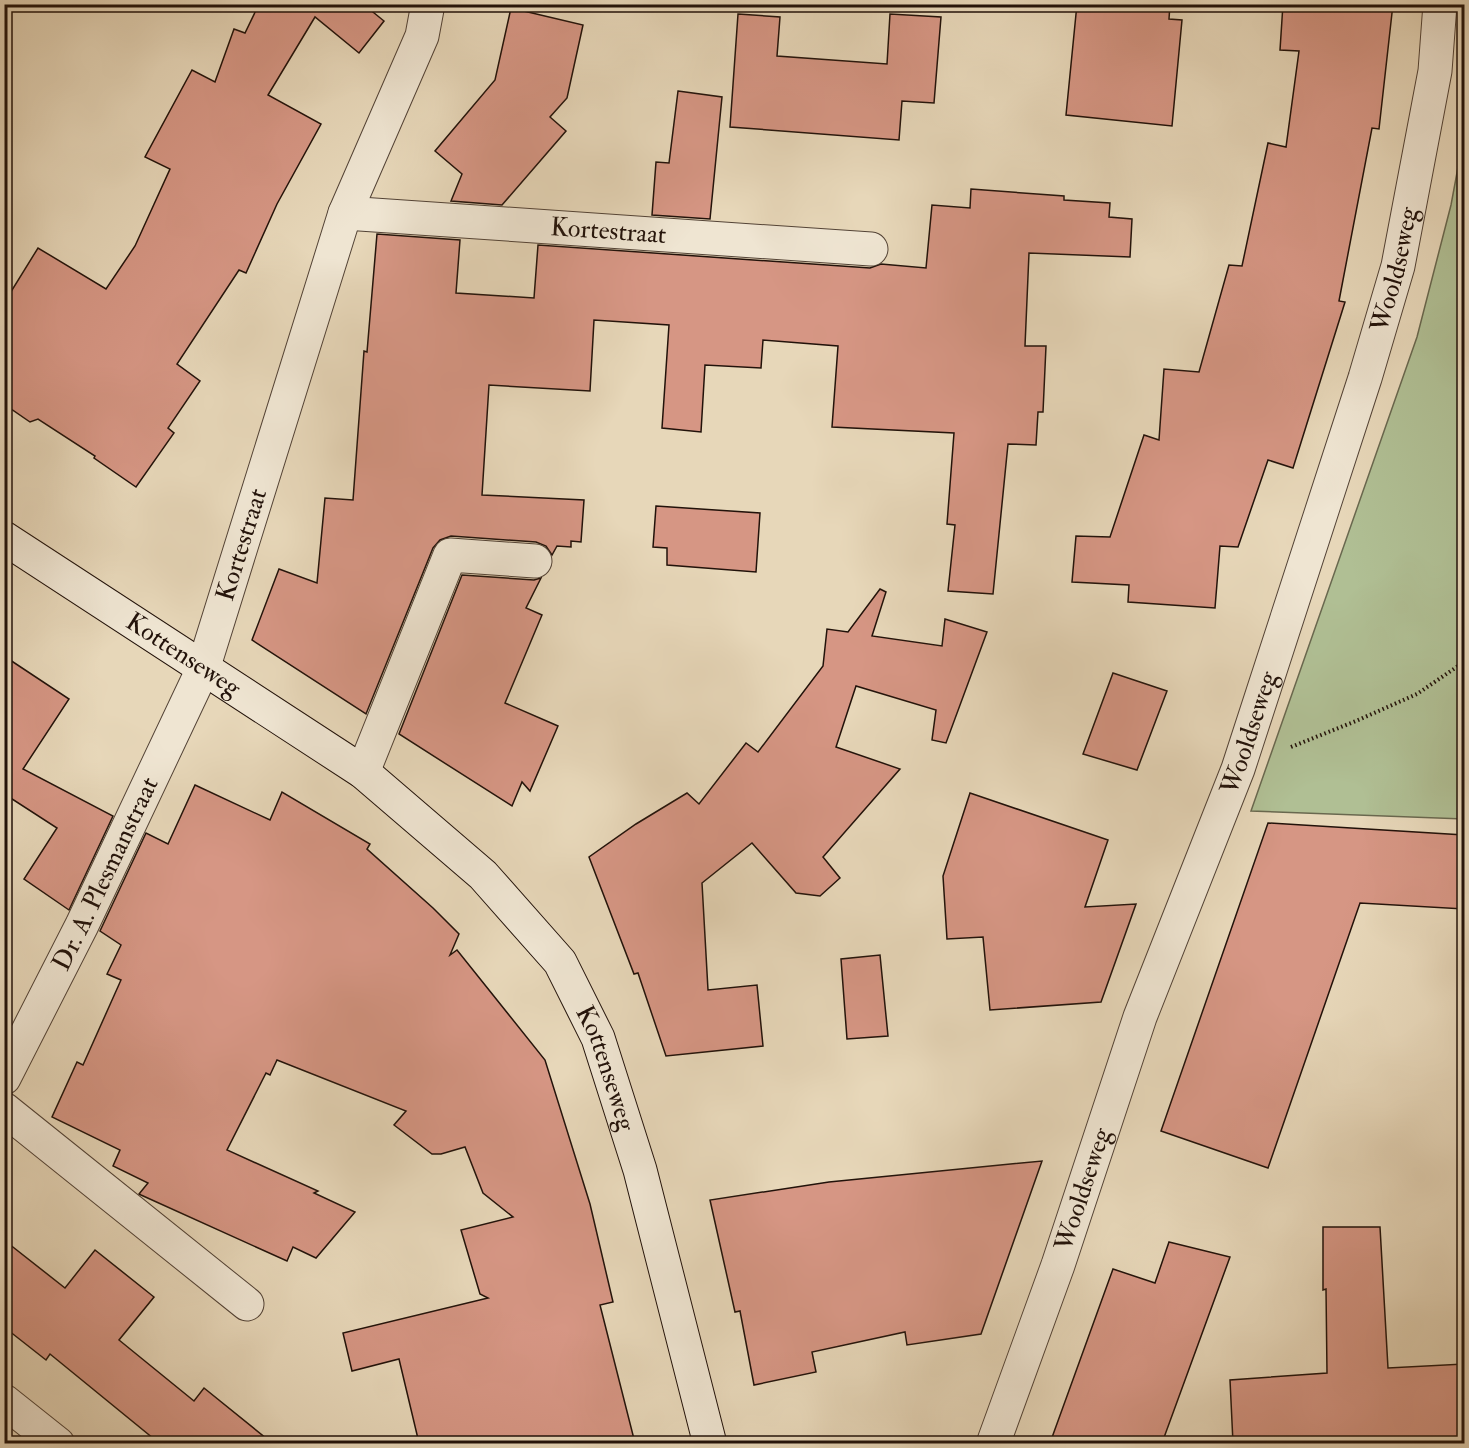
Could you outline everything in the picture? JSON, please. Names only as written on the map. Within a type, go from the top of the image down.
[{"type":"street","name":"Kortestraat","points":[[203,669],[345,213],[422,36],[428,4]]},
{"type":"street","name":"Wooldseweg","points":[[993,1443],[1058,1265],[1140,1017],[1238,769],[1361,389],[1398,266],[1435,71],[1440,4]]},
{"type":"street","name":"Kortestraat","points":[[345,213],[871,249]]},
{"type":"street","name":"Kottenseweg","points":[[4,538],[363,772],[483,875],[560,962],[598,1038],[640,1170],[710,1443]]},
{"type":"street","points":[[363,772],[450,555],[535,561]]},
{"type":"street","name":"Dr. A. Plesmanstraat","points":[[4,1078],[82,925],[203,669]]},
{"type":"street","points":[[4,1109],[248,1304]]},
{"type":"street","points":[[4,1401],[58,1443]]},
{"type":"path","points":[[1238,769],[1417,694],[1464,662]]},
{"type":"green space","points":[[1464,135],[1464,819],[1251,811],[1417,337],[1451,205]]},
{"type":"building","points":[[259,4],[363,4],[384,21],[359,53],[315,17],[268,95],[321,124],[277,204],[246,273],[239,270],[177,364],[200,381],[168,428],[174,433],[136,487],[94,458],[95,456],[38,419],[30,422],[4,404],[4,303],[38,248],[106,289],[135,246],[170,169],[145,157],[192,70],[215,82],[234,29],[245,33]]},
{"type":"building","points":[[1077,4],[1170,4],[1169,19],[1182,20],[1172,126],[1066,115]]},
{"type":"building","points":[[1283,4],[1393,4],[1379,129],[1372,128],[1339,301],[1345,302],[1293,468],[1268,460],[1238,547],[1220,546],[1215,608],[1128,602],[1129,585],[1072,582],[1076,536],[1110,537],[1144,435],[1159,440],[1164,369],[1199,372],[1229,265],[1242,266],[1268,143],[1286,147],[1299,51],[1280,50]]},
{"type":"building","points":[[511,8],[583,25],[567,98],[550,117],[566,131],[502,205],[451,201],[462,174],[435,151],[495,80]]},
{"type":"building","points":[[738,14],[780,17],[777,56],[887,64],[890,14],[941,17],[934,103],[902,101],[899,140],[730,127]]},
{"type":"building","points":[[678,91],[722,97],[710,219],[652,215],[656,162],[669,163]]},
{"type":"building","points":[[971,189],[1064,196],[1064,200],[1110,203],[1109,217],[1132,219],[1130,257],[1029,253],[1025,346],[1046,346],[1043,412],[1038,412],[1036,445],[1008,444],[993,594],[948,591],[955,525],[947,524],[954,433],[832,427],[838,346],[763,340],[761,368],[705,365],[701,432],[662,428],[669,325],[594,320],[590,391],[489,385],[482,495],[584,500],[581,542],[571,541],[571,547],[557,546],[552,555],[546,546],[536,542],[451,536],[440,540],[433,548],[366,714],[252,640],[279,569],[317,583],[325,498],[353,500],[364,351],[367,352],[377,234],[460,240],[456,293],[534,298],[538,245],[870,268],[881,264],[926,268],[932,205],[970,208]]},
{"type":"building","points":[[656,506],[760,513],[756,572],[667,565],[667,548],[653,547]]},
{"type":"building","points":[[462,575],[534,580],[541,578],[526,608],[542,615],[505,703],[558,726],[530,791],[522,782],[512,806],[399,734]]},
{"type":"building","points":[[880,589],[886,592],[872,636],[942,646],[945,619],[987,632],[946,743],[932,740],[936,710],[856,686],[836,747],[900,769],[823,857],[840,878],[820,896],[796,893],[752,843],[702,883],[708,990],[757,985],[763,1046],[666,1056],[638,973],[634,974],[589,857],[636,824],[687,793],[699,804],[746,743],[758,752],[823,666],[827,629],[848,632]]},
{"type":"building","points":[[4,656],[69,699],[23,769],[113,816],[69,910],[24,879],[57,828],[6,795],[4,797]]},
{"type":"building","points":[[1113,673],[1167,691],[1137,770],[1083,754]]},
{"type":"building","points":[[195,785],[270,820],[282,792],[370,844],[367,849],[459,934],[450,955],[457,950],[545,1060],[590,1204],[613,1302],[600,1305],[635,1443],[419,1443],[399,1359],[352,1371],[343,1333],[488,1298],[480,1294],[461,1230],[513,1217],[483,1193],[465,1147],[441,1154],[432,1154],[394,1125],[406,1111],[277,1060],[270,1075],[266,1073],[227,1150],[318,1191],[314,1193],[355,1212],[316,1258],[293,1247],[287,1261],[139,1194],[148,1183],[113,1166],[120,1150],[52,1117],[77,1062],[83,1065],[121,980],[107,974],[121,945],[100,931],[146,833],[168,844]]},
{"type":"building","points":[[970,793],[1108,840],[1085,907],[1136,904],[1101,1002],[990,1010],[983,937],[947,939],[943,876]]},
{"type":"building","points":[[1268,823],[1464,835],[1464,909],[1360,903],[1268,1168],[1161,1131]]},
{"type":"building","points":[[880,955],[888,1036],[847,1039],[841,959]]},
{"type":"building","points":[[1042,1161],[981,1334],[907,1345],[905,1332],[812,1352],[816,1372],[754,1385],[740,1311],[735,1312],[710,1200],[829,1182]]},
{"type":"building","points":[[1323,1227],[1380,1227],[1388,1368],[1464,1364],[1464,1443],[1233,1443],[1230,1380],[1327,1373]]},
{"type":"building","points":[[4,1240],[65,1288],[95,1250],[154,1297],[119,1340],[194,1401],[204,1388],[272,1443],[159,1443],[50,1354],[46,1360],[4,1327]]},
{"type":"building","points":[[1169,1242],[1230,1257],[1162,1443],[1050,1443],[1113,1269],[1155,1283]]}]
